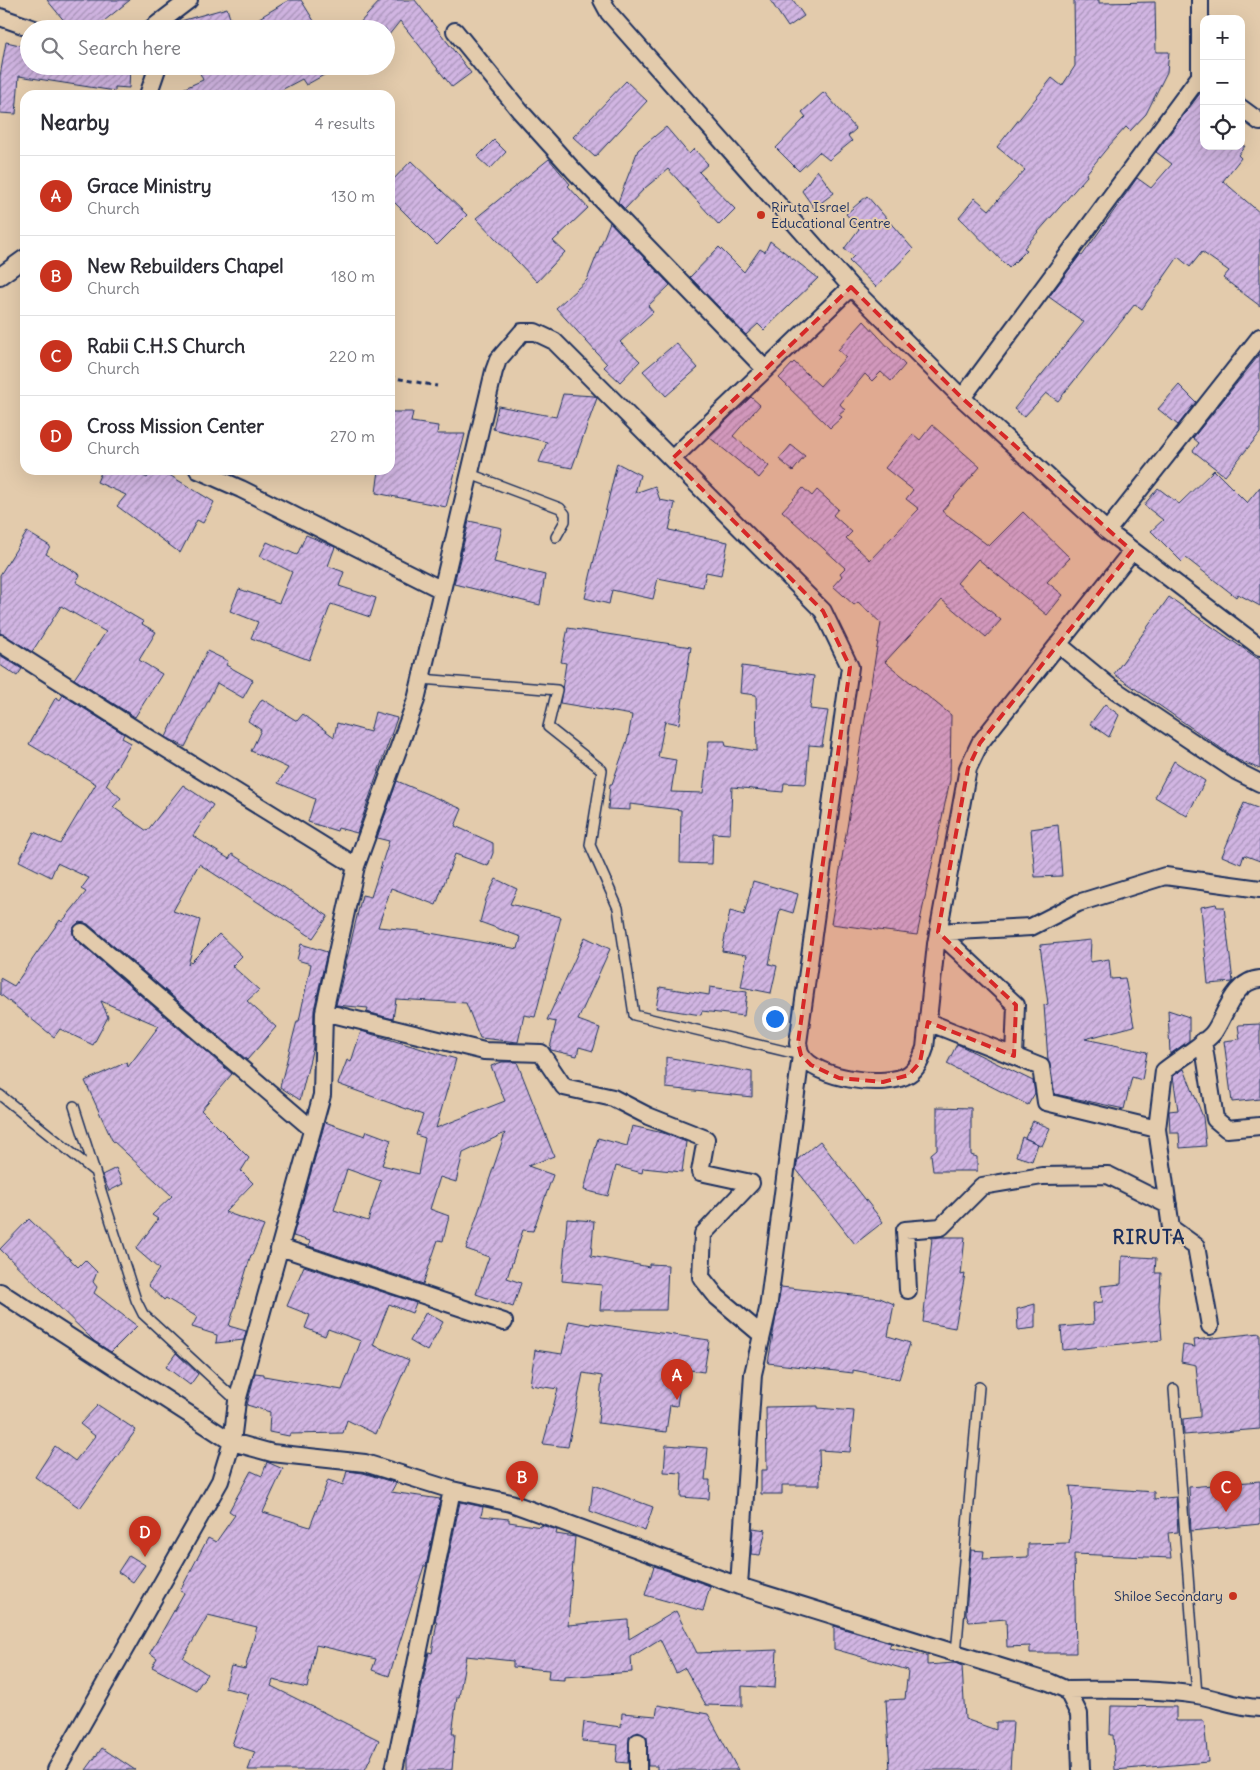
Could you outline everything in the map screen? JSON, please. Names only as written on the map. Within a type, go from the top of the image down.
[{"type":"street","points":[[163,20],[189,0]]},
{"type":"street","points":[[602,0],[616,20],[852,287],[962,398],[1107,531],[1260,647]]},
{"type":"street","points":[[1200,0],[1202,60]]},
{"type":"street","points":[[0,17],[20,24]]},
{"type":"street","points":[[455,31],[520,111],[574,171],[766,369]]},
{"type":"street","points":[[150,90],[155,75]]},
{"type":"street","points":[[962,398],[1200,81]]},
{"type":"street","points":[[1245,111],[1260,122]]},
{"type":"street","points":[[0,276],[20,262]]},
{"type":"street","points":[[672,459],[852,287]]},
{"type":"street","points":[[56,1770],[220,1481],[232,1442],[237,1402],[322,1095],[324,1012],[356,866],[416,700],[498,360],[522,332],[535,332],[554,341],[823,611],[850,666],[798,1043],[801,1055],[768,1309],[753,1374],[739,1586]]},
{"type":"street","points":[[1107,531],[1260,337]]},
{"type":"street","points":[[209,475],[442,590]]},
{"type":"street","points":[[801,1055],[811,1065],[839,1078],[883,1082],[909,1075],[920,1062],[925,1048],[938,932],[967,775],[974,754],[1132,551]]},
{"type":"street","points":[[0,643],[144,735],[356,866]]},
{"type":"street","points":[[1058,644],[1109,686],[1236,771],[1260,783]]},
{"type":"street","points":[[938,932],[1031,927],[1078,903],[1165,876],[1260,890]]},
{"type":"street","points":[[82,932],[312,1129]]},
{"type":"street","points":[[938,932],[1016,1006],[1014,1056]]},
{"type":"street","points":[[1210,1326],[1196,1246],[1171,1228],[1157,1129],[1164,1070],[1213,1033],[1228,1001],[1252,980],[1260,979]]},
{"type":"street","points":[[324,1012],[484,1051],[541,1052],[564,1087],[613,1098],[648,1116],[706,1139],[700,1172],[751,1183],[703,1234],[701,1277],[717,1297],[762,1335]]},
{"type":"street","points":[[928,1022],[1041,1067],[1046,1102],[1157,1129]]},
{"type":"street","points":[[1203,1041],[1215,1119],[1227,1129],[1260,1126]]},
{"type":"street","points":[[908,1290],[905,1230],[941,1227],[982,1186],[1042,1176],[1108,1175],[1168,1205]]},
{"type":"street","points":[[280,1247],[504,1322]]},
{"type":"street","points":[[0,1292],[232,1442],[272,1453],[365,1463],[452,1490],[511,1502],[739,1586],[1049,1682],[1067,1690],[1197,1695],[1238,1707],[1260,1708]]},
{"type":"street","points":[[394,1770],[452,1490]]},
{"type":"street","points":[[1067,1690],[1079,1714],[1081,1770]]},
{"type":"street","points":[[638,1742],[638,1770]]},
{"type":"lane","points":[[470,474],[560,508],[565,514],[564,521],[556,537]]},
{"type":"lane","points":[[421,679],[557,690],[548,727],[602,770],[590,846],[618,908],[634,1015],[801,1055]]},
{"type":"lane","points":[[0,1095],[95,1171]]},
{"type":"lane","points":[[74,1106],[143,1314],[237,1402]]},
{"type":"lane","points":[[956,1654],[979,1387]]},
{"type":"lane","points":[[1174,1389],[1197,1695]]},
{"type":"path","points":[[395,378],[437,386]]},
{"type":"highlighted area","points":[[851,287],[962,398],[1132,551],[980,743],[968,768],[938,932],[1016,1005],[1014,1056],[928,1022],[920,1062],[909,1075],[883,1082],[839,1078],[811,1065],[801,1055],[798,1043],[850,667],[823,611],[672,459]]},
{"type":"building","points":[[47,0],[130,0],[105,20],[64,20]]},
{"type":"building","points":[[289,0],[301,0],[313,20],[256,20]]},
{"type":"building","points":[[381,0],[415,0],[471,73],[452,87],[400,21],[395,27],[395,20],[362,20]]},
{"type":"building","points":[[770,0],[793,0],[804,16],[788,27]]},
{"type":"building","points":[[1074,0],[1099,0],[1099,3],[1155,2],[1156,52],[1169,52],[1167,72],[1146,114],[1130,131],[1126,127],[1108,147],[1086,174],[1087,176],[1024,248],[1027,250],[1009,268],[959,217],[975,198],[989,210],[1025,170],[997,147],[1052,78],[1062,86],[1075,66]]},
{"type":"building","points":[[227,8],[230,20],[184,20]]},
{"type":"building","points":[[6,42],[20,45],[20,75],[130,75],[129,88],[115,87],[115,90],[19,76],[16,114],[0,113],[0,76]]},
{"type":"building","points":[[201,75],[324,75],[306,85],[302,79],[281,90],[180,90],[203,80]]},
{"type":"building","points":[[626,81],[647,101],[595,157],[573,137]]},
{"type":"building","points":[[824,92],[856,129],[848,136],[852,141],[829,160],[819,152],[799,171],[776,148],[806,117],[802,112]]},
{"type":"building","points":[[1200,93],[1200,150],[1242,150],[1238,155],[1241,158],[1223,181],[1260,213],[1260,306],[1223,278],[1229,271],[1202,252],[1190,267],[1178,257],[1142,309],[1135,304],[1058,401],[1046,393],[1024,417],[1014,409],[1084,322],[1049,297],[1080,255],[1082,256],[1137,178],[1151,188],[1172,164],[1156,152]]},
{"type":"building","points":[[666,127],[689,154],[694,149],[708,164],[699,172],[735,209],[719,225],[668,169],[645,188],[625,209],[618,202],[638,150]]},
{"type":"building","points":[[494,140],[506,152],[490,169],[477,157]]},
{"type":"building","points":[[549,159],[570,184],[568,186],[588,208],[553,241],[565,252],[537,282],[476,218]]},
{"type":"building","points":[[411,161],[467,215],[437,245],[395,203],[395,178]]},
{"type":"building","points":[[817,170],[834,193],[814,208],[802,191]]},
{"type":"building","points":[[867,196],[913,249],[876,287],[849,261],[854,256],[844,249],[859,229],[846,214]]},
{"type":"building","points":[[610,222],[670,285],[648,306],[653,312],[620,342],[640,361],[620,382],[604,367],[607,364],[556,308],[587,280]]},
{"type":"building","points":[[770,241],[818,278],[764,330],[758,324],[746,335],[690,277],[719,247],[744,272],[760,249],[765,252]]},
{"type":"building","points":[[864,321],[905,365],[891,381],[881,372],[872,381],[865,374],[840,404],[845,410],[839,415],[842,417],[830,428],[779,378],[794,362],[820,386],[846,357],[838,350]]},
{"type":"building","points":[[676,343],[698,368],[666,396],[643,371]]},
{"type":"building","points":[[1260,354],[1260,433],[1225,476],[1193,451],[1199,443],[1193,438]]},
{"type":"building","points":[[1179,385],[1196,402],[1178,425],[1158,409]]},
{"type":"building","points":[[563,394],[594,396],[597,398],[572,468],[539,462],[547,442],[493,429],[498,406],[556,417]]},
{"type":"building","points":[[751,397],[760,405],[733,436],[769,466],[759,478],[709,437]]},
{"type":"building","points":[[395,412],[413,412],[411,422],[438,426],[437,434],[465,434],[446,507],[376,493],[378,475],[395,475]]},
{"type":"building","points":[[932,425],[980,467],[942,511],[989,546],[1023,512],[1070,558],[1047,582],[1063,595],[1047,615],[978,559],[957,583],[1001,620],[986,637],[942,600],[885,662],[951,715],[950,780],[917,935],[831,924],[881,623],[858,602],[854,605],[833,586],[842,576],[840,573],[845,568],[782,511],[803,488],[812,496],[817,490],[838,509],[833,515],[852,532],[846,538],[870,560],[919,509],[906,499],[913,490],[885,468],[913,434],[920,440]]},
{"type":"building","points":[[791,445],[805,456],[793,471],[779,459]]},
{"type":"building","points":[[617,463],[640,475],[635,493],[655,486],[660,500],[675,503],[669,530],[728,542],[721,575],[706,572],[703,587],[658,578],[653,599],[612,590],[609,604],[585,598]]},
{"type":"building","points":[[1214,470],[1247,503],[1260,487],[1260,606],[1238,594],[1236,597],[1186,558],[1182,562],[1151,531],[1163,520],[1144,505],[1158,488],[1179,504]]},
{"type":"building","points":[[100,475],[142,475],[147,478],[150,475],[169,475],[214,502],[203,523],[197,520],[180,553],[117,506],[126,495],[97,482]]},
{"type":"building","points":[[469,521],[502,528],[494,562],[545,575],[540,605],[454,584]]},
{"type":"building","points":[[27,532],[50,546],[46,554],[80,575],[76,582],[144,622],[142,624],[156,632],[139,660],[162,674],[135,717],[74,679],[106,632],[61,606],[32,652],[0,633],[0,575]]},
{"type":"building","points":[[306,535],[335,547],[328,566],[344,572],[339,586],[376,598],[370,617],[331,604],[309,660],[251,638],[258,622],[230,611],[239,589],[279,603],[292,572],[260,556],[267,542],[297,555]]},
{"type":"building","points":[[1169,597],[1260,660],[1260,769],[1238,760],[1114,674]]},
{"type":"building","points":[[568,628],[691,647],[679,724],[665,721],[658,757],[676,760],[671,792],[703,793],[709,741],[725,741],[726,746],[757,751],[756,695],[740,693],[742,666],[814,676],[810,709],[828,711],[822,746],[809,745],[806,784],[784,783],[783,792],[732,787],[730,834],[713,833],[712,864],[680,863],[681,810],[630,804],[630,810],[608,809],[610,784],[612,784],[628,738],[632,715],[560,703],[566,663],[561,662]]},
{"type":"building","points":[[207,651],[228,661],[226,665],[253,680],[243,698],[217,683],[185,747],[166,737]]},
{"type":"building","points":[[0,655],[22,669],[17,676],[0,665]]},
{"type":"building","points":[[63,695],[124,734],[122,738],[131,743],[106,785],[121,798],[113,807],[147,831],[183,785],[213,805],[193,836],[229,859],[232,854],[328,916],[313,938],[199,864],[173,911],[200,920],[188,965],[219,934],[242,956],[232,966],[259,990],[247,1001],[276,1027],[247,1060],[88,924],[79,922],[72,930],[76,940],[232,1074],[201,1110],[249,1158],[241,1171],[253,1183],[225,1212],[264,1226],[251,1255],[229,1326],[246,1331],[244,1340],[216,1343],[217,1335],[192,1327],[197,1317],[166,1298],[164,1300],[148,1285],[159,1269],[136,1249],[158,1219],[152,1215],[172,1196],[112,1140],[85,1081],[127,1062],[128,1067],[159,1026],[101,1001],[108,1017],[93,1045],[60,1029],[54,1037],[0,994],[0,978],[14,986],[60,920],[62,922],[86,892],[81,889],[89,878],[57,863],[51,877],[19,861],[34,832],[60,844],[96,784],[29,744],[56,697],[60,700]]},
{"type":"building","points":[[262,699],[297,721],[303,714],[334,737],[337,723],[370,732],[375,712],[397,718],[357,833],[338,828],[337,831],[308,822],[315,799],[278,783],[288,768],[251,751],[261,730],[248,721]]},
{"type":"building","points":[[1105,704],[1119,715],[1109,737],[1090,724]]},
{"type":"building","points":[[1174,761],[1205,781],[1187,816],[1155,797]]},
{"type":"building","points":[[397,781],[462,809],[455,826],[493,843],[493,853],[488,866],[455,854],[436,905],[391,888],[378,927],[419,931],[518,949],[521,937],[480,922],[486,899],[496,879],[517,889],[510,904],[561,917],[535,1017],[524,1015],[518,1042],[480,1038],[466,1003],[396,999],[393,1019],[367,1012],[368,1008],[336,1005],[362,895],[371,897],[389,841],[377,838]]},
{"type":"building","points":[[1244,803],[1260,809],[1260,861],[1244,855],[1241,864],[1222,856]]},
{"type":"building","points":[[1058,825],[1062,876],[1035,877],[1031,829]]},
{"type":"building","points":[[753,881],[798,894],[793,913],[780,909],[769,964],[777,966],[771,993],[741,987],[747,955],[722,951],[730,911],[744,915]]},
{"type":"building","points":[[1216,904],[1217,907],[1224,907],[1233,982],[1208,984],[1201,907]]},
{"type":"building","points":[[585,937],[610,949],[578,1020],[600,1028],[593,1051],[579,1047],[577,1056],[551,1050],[556,1022],[547,1020]]},
{"type":"building","points":[[1091,940],[1090,962],[1109,959],[1111,979],[1125,978],[1134,1026],[1085,1039],[1147,1052],[1142,1080],[1132,1077],[1124,1109],[1055,1094],[1048,1060],[1044,1005],[1048,1004],[1040,945]]},
{"type":"building","points":[[301,944],[327,952],[314,1010],[313,1047],[300,1100],[280,1087],[297,1021],[299,1021],[311,964],[297,960]]},
{"type":"building","points":[[660,987],[709,995],[710,987],[747,992],[744,1016],[702,1011],[701,1015],[656,1008]]},
{"type":"building","points":[[1168,1010],[1189,1017],[1189,1041],[1170,1054]]},
{"type":"building","points":[[1260,1024],[1260,1099],[1232,1102],[1224,1041],[1240,1039],[1238,1025]]},
{"type":"building","points":[[361,1031],[456,1059],[436,1128],[505,1101],[491,1066],[502,1062],[517,1062],[554,1156],[528,1166],[553,1175],[533,1231],[523,1230],[507,1278],[521,1283],[513,1307],[476,1294],[489,1257],[466,1249],[505,1133],[463,1153],[456,1182],[440,1177],[430,1209],[449,1216],[443,1241],[438,1240],[423,1284],[309,1246],[310,1241],[293,1236],[325,1122],[365,1136],[367,1131],[391,1140],[382,1165],[418,1174],[425,1138],[416,1135],[423,1115],[338,1084],[347,1060],[351,1062]],"holes":[[[347,1169],[381,1181],[368,1221],[334,1210]]]},
{"type":"building","points":[[957,1044],[1033,1081],[1035,1093],[1028,1105],[947,1064]]},
{"type":"building","points":[[666,1057],[752,1072],[752,1097],[666,1088]]},
{"type":"building","points":[[1184,1069],[1203,1117],[1206,1146],[1180,1148],[1179,1133],[1170,1133],[1169,1111],[1178,1110],[1173,1076]]},
{"type":"building","points":[[937,1107],[971,1108],[971,1155],[977,1157],[977,1171],[933,1171],[931,1154],[937,1149]]},
{"type":"building","points":[[1033,1121],[1050,1128],[1042,1146],[1025,1138]]},
{"type":"building","points":[[632,1126],[663,1133],[686,1142],[682,1172],[643,1168],[642,1173],[616,1166],[608,1196],[584,1190],[598,1138],[627,1146]]},
{"type":"building","points":[[1022,1137],[1038,1144],[1032,1161],[1016,1156]]},
{"type":"building","points":[[820,1141],[883,1222],[855,1244],[796,1169],[798,1159]]},
{"type":"building","points":[[116,1168],[123,1184],[109,1191],[102,1175]]},
{"type":"building","points":[[29,1219],[78,1267],[85,1260],[97,1272],[93,1282],[97,1287],[94,1293],[137,1326],[111,1352],[94,1341],[0,1249]]},
{"type":"building","points":[[567,1219],[594,1221],[591,1256],[649,1267],[649,1264],[668,1265],[666,1310],[600,1310],[602,1285],[562,1281]]},
{"type":"building","points":[[965,1237],[961,1275],[965,1274],[955,1328],[923,1322],[932,1238]]},
{"type":"building","points":[[1122,1256],[1156,1258],[1155,1273],[1161,1273],[1159,1305],[1162,1340],[1063,1350],[1061,1327],[1094,1324],[1093,1303],[1103,1302],[1101,1286],[1121,1284]]},
{"type":"building","points":[[304,1266],[416,1303],[412,1313],[389,1304],[373,1345],[409,1360],[376,1434],[347,1420],[343,1433],[290,1434],[289,1436],[269,1432],[270,1412],[247,1405],[255,1373],[342,1390],[361,1341],[328,1329],[325,1336],[305,1328],[310,1315],[287,1306]]},
{"type":"building","points":[[781,1287],[880,1298],[894,1304],[888,1336],[910,1343],[899,1379],[853,1370],[853,1373],[768,1363]]},
{"type":"building","points":[[1035,1304],[1035,1328],[1018,1330],[1017,1309]]},
{"type":"building","points":[[426,1312],[443,1322],[427,1351],[410,1341]]},
{"type":"building","points":[[569,1321],[709,1340],[704,1372],[682,1369],[677,1406],[670,1405],[666,1432],[598,1423],[602,1376],[583,1373],[568,1447],[543,1444],[558,1389],[530,1385],[535,1350],[562,1354]]},
{"type":"building","points":[[1260,1333],[1260,1429],[1184,1435],[1183,1419],[1200,1417],[1200,1410],[1196,1365],[1181,1362],[1183,1345],[1195,1347],[1194,1340]]},
{"type":"building","points":[[176,1353],[198,1374],[190,1385],[166,1367]]},
{"type":"building","points":[[98,1405],[136,1430],[80,1508],[35,1477],[55,1446],[75,1461],[95,1436],[80,1424]]},
{"type":"building","points":[[818,1406],[818,1408],[854,1411],[850,1452],[819,1450],[820,1485],[782,1485],[782,1494],[761,1494],[761,1470],[767,1470],[766,1407]]},
{"type":"building","points":[[666,1445],[708,1448],[705,1480],[710,1480],[709,1499],[681,1497],[682,1473],[664,1472]]},
{"type":"building","points":[[267,1462],[283,1469],[263,1512],[310,1527],[328,1480],[343,1485],[347,1471],[363,1473],[396,1483],[391,1492],[440,1499],[426,1566],[424,1566],[389,1676],[372,1670],[376,1659],[316,1645],[307,1688],[273,1680],[271,1686],[379,1740],[365,1770],[248,1770],[255,1752],[232,1745],[249,1694],[225,1688],[231,1666],[245,1669],[257,1627],[208,1615],[183,1658],[207,1674],[196,1690],[152,1667],[157,1658],[150,1653],[184,1593],[180,1591],[208,1538],[216,1542],[235,1515],[229,1511],[251,1471],[262,1476]]},
{"type":"building","points":[[1260,1481],[1260,1524],[1191,1531],[1189,1487]]},
{"type":"building","points":[[593,1485],[653,1507],[645,1531],[590,1511]]},
{"type":"building","points":[[1070,1486],[1154,1492],[1154,1499],[1176,1497],[1178,1532],[1168,1533],[1171,1558],[1074,1554],[1076,1653],[1030,1653],[1030,1646],[1007,1647],[1006,1619],[969,1622],[966,1613],[971,1550],[984,1551],[983,1559],[1028,1557],[1028,1544],[1069,1543],[1073,1506]]},
{"type":"building","points":[[460,1502],[483,1507],[481,1516],[509,1519],[509,1522],[541,1527],[541,1525],[557,1530],[556,1534],[575,1537],[568,1625],[628,1620],[629,1639],[676,1611],[697,1653],[777,1650],[775,1688],[742,1686],[742,1706],[706,1705],[685,1668],[676,1673],[660,1639],[631,1657],[632,1672],[564,1677],[564,1680],[548,1679],[549,1670],[513,1667],[513,1661],[466,1656],[459,1697],[457,1697],[452,1734],[455,1734],[452,1770],[407,1770],[407,1756],[429,1652],[432,1653],[437,1621],[435,1621]]},
{"type":"building","points":[[753,1528],[766,1530],[760,1555],[751,1554]]},
{"type":"building","points":[[129,1555],[145,1565],[133,1582],[118,1572]]},
{"type":"building","points":[[654,1566],[710,1586],[703,1611],[645,1595]]},
{"type":"building","points":[[834,1626],[891,1643],[889,1648],[927,1656],[927,1665],[955,1663],[962,1666],[965,1719],[996,1730],[996,1722],[1013,1722],[1010,1770],[890,1770],[886,1700],[905,1699],[908,1670],[834,1649]]},
{"type":"building","points":[[658,1705],[708,1714],[738,1770],[657,1770],[657,1766],[648,1766],[647,1737],[638,1732],[629,1737],[628,1763],[616,1762],[618,1745],[582,1741],[584,1722],[621,1727],[622,1713],[656,1716]]},
{"type":"building","points":[[1111,1706],[1176,1707],[1176,1721],[1204,1721],[1208,1762],[1115,1770],[1113,1735],[1110,1735]]},
{"type":"building","points":[[102,1748],[135,1770],[86,1770]]},
{"type":"place","name":"Riruta Israel Educational Centre","points":[[761,215]]},
{"type":"place","name":"Grace Ministry","points":[[677,1400]]},
{"type":"place","name":"New Rebuilders Chapel","points":[[522,1502]]},
{"type":"place","name":"Rabii C.H.S Church","points":[[1226,1512]]},
{"type":"place","name":"Cross Mission Center","points":[[145,1557]]},
{"type":"place","name":"Shiloe Secondary","points":[[1233,1596]]},
{"type":"district","name":"RIRUTA","points":[[1149,1237]]}]
